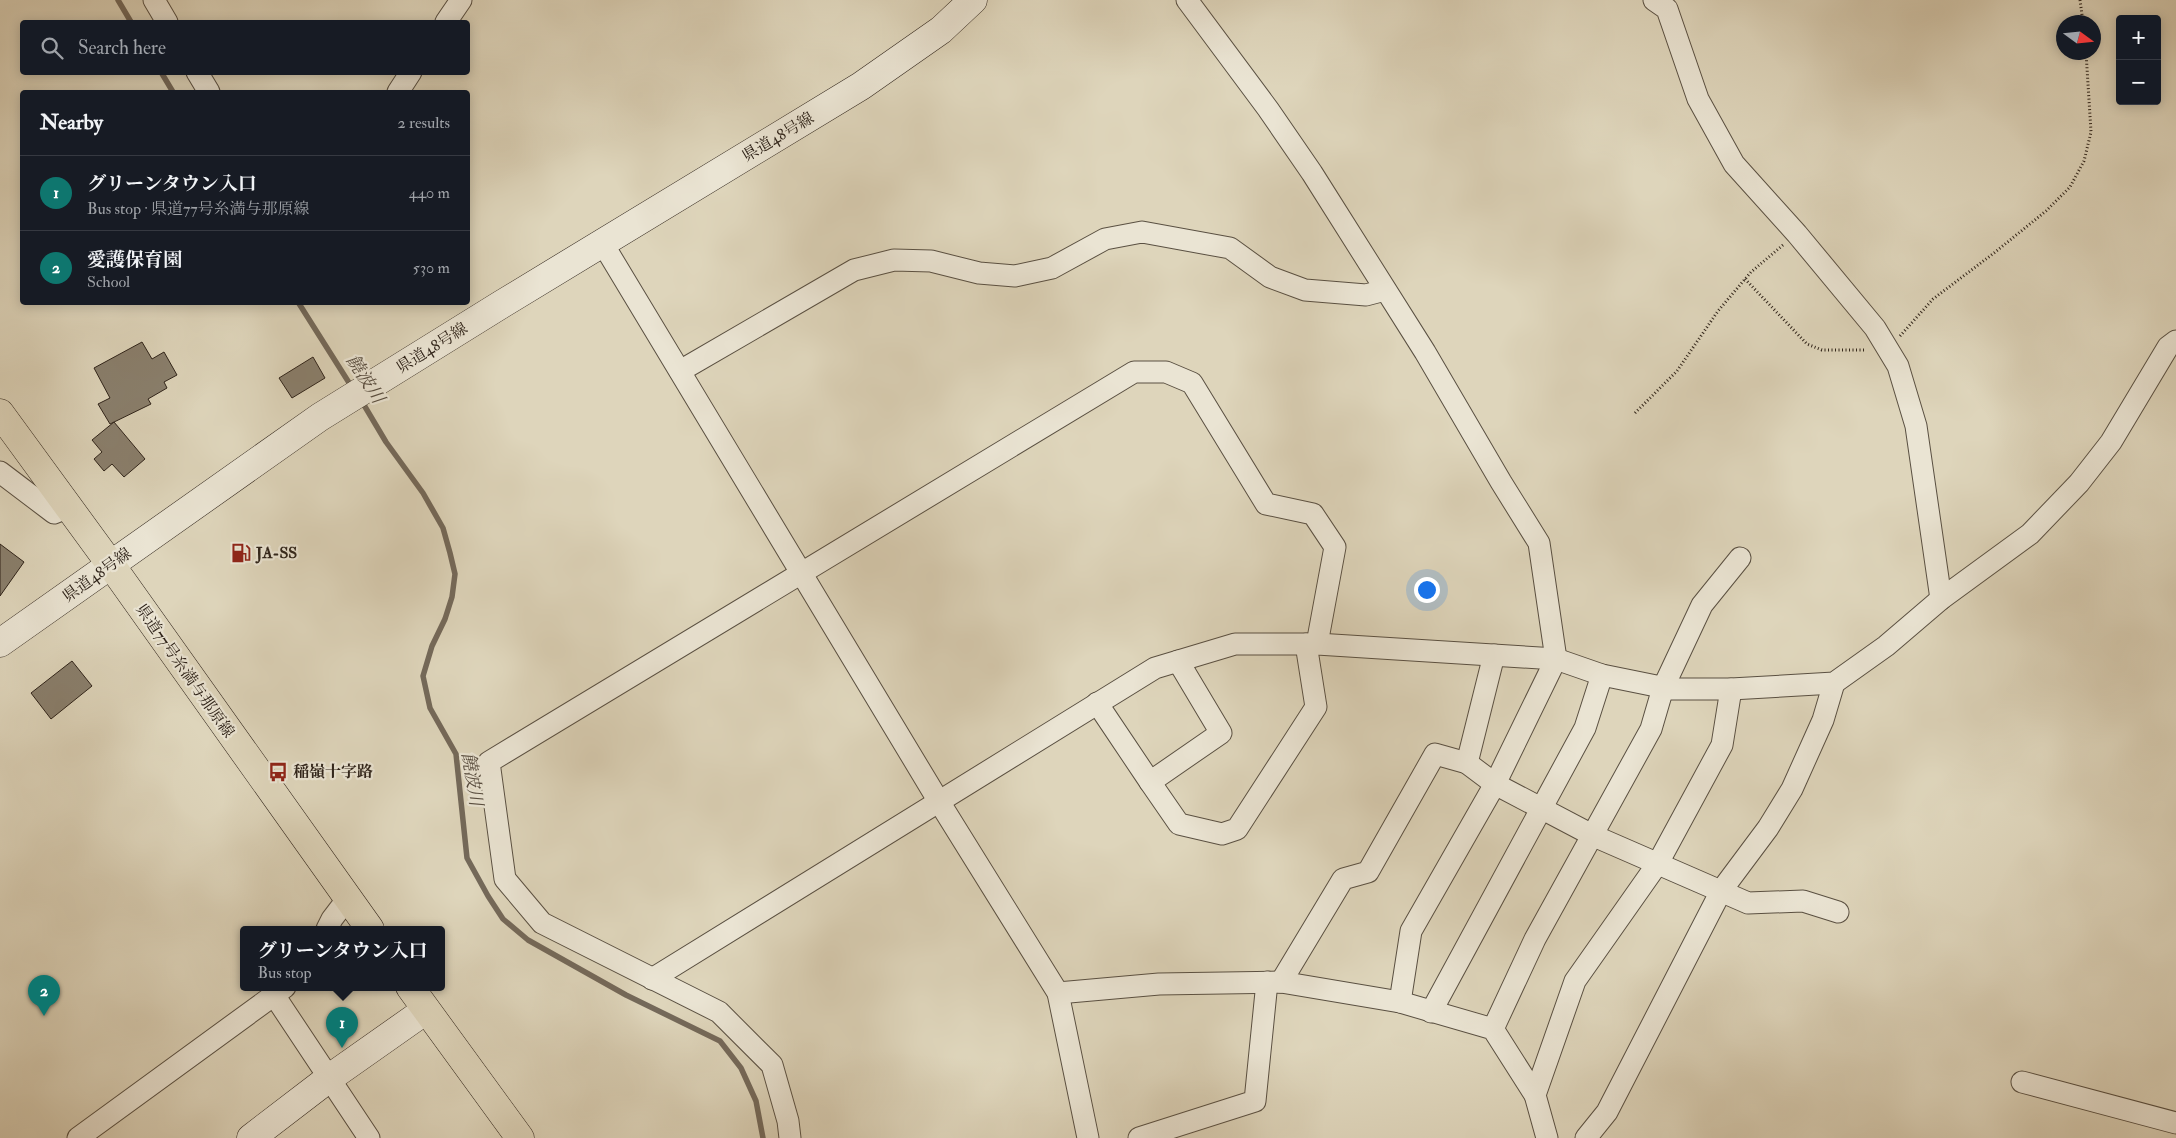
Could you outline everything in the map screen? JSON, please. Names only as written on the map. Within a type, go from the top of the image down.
[{"type":"main road","name":"県道48号線","points":[[0,643],[320,417],[861,86],[941,30],[973,0]]},
{"type":"main road","name":"県道77号糸満与那原線","points":[[0,413],[111,565],[245,756],[368,926]]},
{"type":"main road","points":[[413,991],[520,1138]]},
{"type":"main road","points":[[251,1138],[328,1079],[426,1010]]},
{"type":"street","points":[[154,0],[166,20]]},
{"type":"street","points":[[447,20],[462,0]]},
{"type":"street","points":[[1187,0],[1268,109],[1312,173],[1426,352],[1501,482],[1539,543],[1556,659],[1495,784],[1411,931],[1400,1002]]},
{"type":"street","points":[[1654,0],[1667,9],[1698,99],[1734,164],[1797,234],[1875,328],[1898,366],[1916,426],[1941,599]]},
{"type":"street","points":[[199,75],[208,90]]},
{"type":"street","points":[[399,90],[409,75]]},
{"type":"street","points":[[680,371],[854,270],[894,260],[932,261],[979,273],[1015,276],[1052,268],[1105,239],[1142,232],[1230,248],[1270,277],[1305,290],[1366,295],[1385,290]]},
{"type":"street","points":[[602,244],[938,800],[1058,994],[1088,1138]]},
{"type":"street","points":[[652,978],[1155,668],[1235,644],[1311,644],[1556,659],[1602,675],[1663,688],[1730,689],[1834,683],[1886,646],[1941,599],[2030,534],[2079,483],[2111,442],[2168,348],[2176,341]]},
{"type":"street","points":[[790,1138],[788,1121],[772,1065],[719,1012],[542,923],[505,879],[489,762],[803,574],[1134,372],[1166,372],[1192,383],[1266,504],[1313,514],[1334,548],[1311,644],[1316,707],[1237,829],[1222,834],[1179,824],[1097,704]]},
{"type":"street","points":[[0,472],[54,513],[69,507]]},
{"type":"street","points":[[1493,1029],[1535,939],[1594,836],[1651,729],[1663,688],[1702,605],[1740,558]]},
{"type":"street","points":[[1467,763],[1494,655]]},
{"type":"street","points":[[1150,782],[1221,733],[1178,661]]},
{"type":"street","points":[[1431,1012],[1585,728],[1602,675]]},
{"type":"street","points":[[1586,1138],[1607,1112],[1721,891],[1768,828],[1792,789],[1823,720],[1834,683]]},
{"type":"street","points":[[1535,1095],[1576,981],[1658,863],[1722,745],[1730,689]]},
{"type":"street","points":[[1139,1138],[1255,1100],[1274,982],[1342,879],[1368,872],[1435,754],[1467,763],[1495,784],[1594,836],[1748,903],[1803,901],[1838,912]]},
{"type":"street","points":[[328,926],[348,898]]},
{"type":"street","points":[[1058,994],[1159,984],[1274,982],[1400,1002],[1493,1029],[1535,1095],[1547,1138]]},
{"type":"street","points":[[78,1138],[279,991],[328,1079],[368,1138]]},
{"type":"street","points":[[2022,1082],[2176,1123]]},
{"type":"path","points":[[2080,0],[2081,15]]},
{"type":"path","points":[[1745,279],[1807,344],[1822,350],[1888,350],[1933,298],[1994,253],[2046,211],[2070,187],[2084,161],[2091,132],[2086,60]]},
{"type":"path","points":[[1635,413],[1677,371],[1718,311],[1745,279],[1797,234]]},
{"type":"building","points":[[142,342],[152,359],[164,352],[177,375],[164,382],[167,388],[148,399],[151,404],[110,424],[98,404],[110,398],[94,368]]},
{"type":"building","points":[[313,357],[325,378],[292,398],[279,378]]},
{"type":"building","points":[[114,422],[145,459],[124,477],[112,464],[104,471],[94,459],[102,452],[92,440]]},
{"type":"building","points":[[0,544],[24,562],[0,596]]},
{"type":"building","points":[[72,661],[92,686],[51,719],[31,693]]},
{"type":"waterway","name":"饒波川","points":[[118,0],[130,20]]},
{"type":"waterway","name":"饒波川","points":[[163,75],[172,90]]},
{"type":"waterway","name":"饒波川","points":[[300,305],[353,389]]},
{"type":"waterway","name":"饒波川","points":[[361,400],[386,442],[423,493],[443,528],[455,574],[452,597],[445,619],[432,646],[423,676],[430,708],[456,754],[467,858],[503,919],[528,940],[626,995],[720,1041],[741,1068],[756,1101],[763,1138]]},
{"type":"place","name":"JA-SS","points":[[241,553]]},
{"type":"place","name":"稲嶺十字路","points":[[278,772]]},
{"type":"place","name":"愛護保育園","points":[[44,1016]]},
{"type":"place","name":"グリーンタウン入口","points":[[342,1048]]}]
